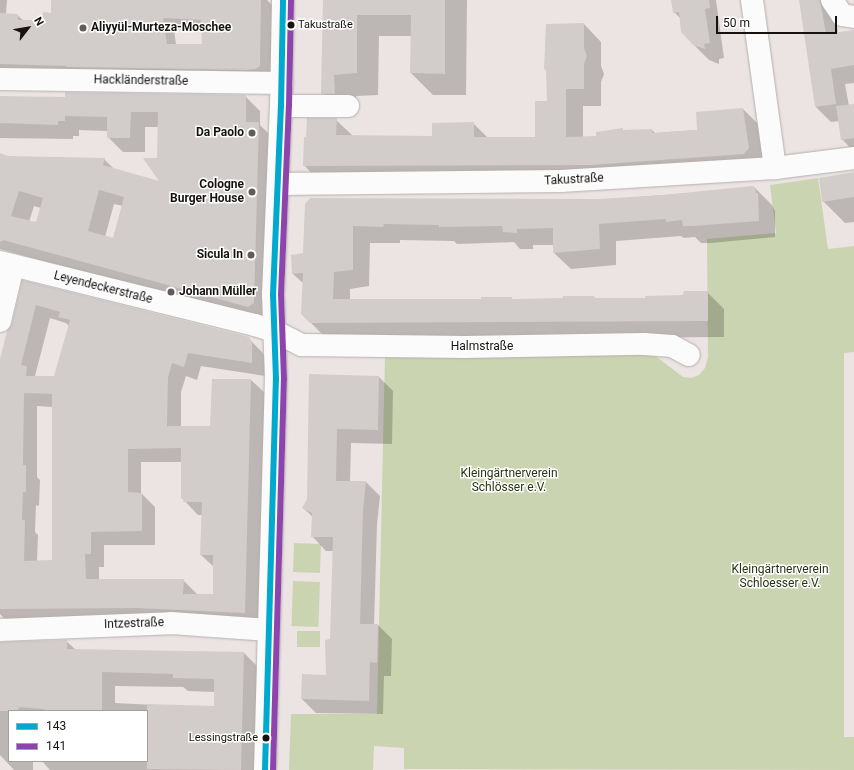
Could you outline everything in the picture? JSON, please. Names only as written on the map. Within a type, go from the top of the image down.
[{"type":"street","points":[[264,770],[276,379],[276,332],[273,295],[282,83],[283,0]]},
{"type":"street","points":[[752,0],[774,168]]},
{"type":"street","points":[[832,0],[842,15],[854,17]]},
{"type":"street","name":"Hackländerstraße","points":[[0,79],[282,83]]},
{"type":"street","points":[[281,106],[348,106]]},
{"type":"street","name":"Takustraße","points":[[278,184],[562,181],[774,168],[854,158]]},
{"type":"street","points":[[0,322],[7,264]]},
{"type":"street","name":"Leyendeckerstraße","points":[[7,264],[243,322],[276,332]]},
{"type":"street","name":"Halmstraße","points":[[276,332],[302,345],[313,346],[465,347],[644,344],[672,346],[689,355]]},
{"type":"street","name":"Intzestraße","points":[[0,630],[171,623],[269,630]]},
{"type":"green space","points":[[818,178],[828,249],[854,246],[854,352],[844,353],[844,737],[854,737],[854,770],[404,769],[404,748],[374,746],[373,770],[289,770],[291,714],[377,714],[385,355],[654,355],[683,377],[691,378],[699,375],[705,368],[708,357],[707,239],[776,233],[770,185]]},
{"type":"green space","points":[[294,543],[321,544],[320,573],[293,572]]},
{"type":"green space","points":[[293,581],[320,582],[318,627],[291,626]]},
{"type":"green space","points":[[297,631],[320,631],[320,647],[297,647]]},
{"type":"building","points":[[51,0],[261,0],[260,66],[256,69],[246,70],[66,67],[0,64],[0,13],[18,14],[18,20],[42,20],[43,12],[51,13]],"holes":[[[163,18],[201,20],[202,44],[167,44]]]},
{"type":"building","points":[[323,0],[445,0],[445,74],[410,73],[411,15],[357,15],[357,73],[334,75],[335,94],[321,94]]},
{"type":"building","points":[[671,0],[709,0],[710,8],[705,9],[710,43],[704,44],[705,49],[693,45],[681,32],[679,12],[673,13]]},
{"type":"building","points":[[799,0],[820,0],[826,34],[854,30],[854,65],[831,69],[836,104],[815,107]]},
{"type":"building","points":[[584,23],[584,48],[587,56],[584,64],[584,89],[566,89],[566,137],[596,136],[596,132],[623,128],[623,130],[652,129],[652,133],[697,130],[696,112],[743,108],[749,148],[744,154],[591,165],[303,166],[304,137],[306,137],[307,118],[337,118],[336,135],[432,136],[432,123],[474,122],[474,137],[535,137],[535,101],[547,101],[546,70],[544,69],[546,24]]},
{"type":"building","points":[[65,92],[246,95],[246,122],[259,122],[254,303],[248,307],[3,240],[2,242],[0,241],[0,153],[8,156],[105,158],[103,165],[159,181],[143,158],[157,158],[158,112],[131,112],[130,138],[107,138],[107,117],[65,116],[65,121],[58,121],[58,125],[0,123],[0,96],[65,97]],"holes":[[[99,190],[124,197],[113,238],[88,231]],[[19,191],[43,198],[36,222],[11,216]]]},
{"type":"building","points":[[854,104],[854,138],[841,140],[836,106]]},
{"type":"building","points":[[854,172],[854,197],[822,202],[819,178]]},
{"type":"building","points":[[752,186],[755,187],[756,193],[758,193],[759,221],[693,226],[683,226],[682,220],[666,222],[666,219],[599,224],[600,249],[553,253],[553,228],[517,229],[517,233],[503,232],[502,226],[439,227],[439,225],[384,224],[383,227],[353,226],[353,270],[334,272],[333,299],[481,299],[481,297],[512,297],[512,299],[563,298],[563,296],[594,296],[594,298],[645,298],[645,296],[683,295],[684,291],[708,291],[708,321],[310,323],[301,314],[303,273],[292,274],[291,255],[303,253],[305,204],[310,198],[599,199],[664,195]]},
{"type":"building","points":[[22,280],[249,337],[252,343],[252,363],[188,353],[184,367],[172,363],[168,378],[167,426],[210,426],[212,379],[251,379],[245,613],[136,608],[0,609],[0,359],[7,331],[12,324]],"holes":[[[36,305],[60,312],[58,317],[70,320],[54,376],[26,376],[27,366],[21,365]],[[24,393],[52,394],[52,560],[24,561],[25,520],[22,520],[23,492],[26,492],[26,465],[23,465]],[[181,448],[181,499],[184,499],[183,502],[202,502],[200,555],[213,555],[213,594],[183,594],[184,579],[86,579],[85,554],[91,554],[91,532],[142,531],[142,493],[128,492],[128,449]]]},
{"type":"building","points":[[309,374],[379,376],[378,430],[337,429],[336,481],[366,481],[363,511],[360,624],[378,624],[377,663],[370,662],[369,701],[301,699],[302,674],[326,675],[325,640],[330,639],[333,537],[311,537],[312,513],[302,508],[307,499]]},
{"type":"building","points":[[67,640],[67,649],[244,652],[241,770],[147,769],[147,704],[214,706],[214,679],[173,678],[173,674],[102,672],[102,710],[44,710],[19,707],[18,710],[0,711],[0,642]]},
{"type":"transit line","name":"143","points":[[265,770],[276,379],[273,295],[281,106],[283,0]]},
{"type":"transit line","name":"141","points":[[273,770],[284,379],[281,295],[289,106],[291,0]]},
{"type":"place","name":"Takustraße","points":[[291,25]]},
{"type":"place","name":"Aliyyül-Murteza-Moschee","points":[[83,28]]},
{"type":"place","name":"Da Paolo","points":[[252,133]]},
{"type":"place","name":"Cologne Burger House","points":[[252,192]]},
{"type":"place","name":"Sicula In","points":[[251,255]]},
{"type":"place","name":"Johann Müller","points":[[171,292]]},
{"type":"place","name":"Lessingstraße","points":[[266,738]]},
{"type":"park label","name":"Kleingärtnerverein Schlösser e.V.","points":[[509,481]]},
{"type":"park label","name":"Kleingärtnerverein Schloesser e.V.","points":[[780,577]]}]
